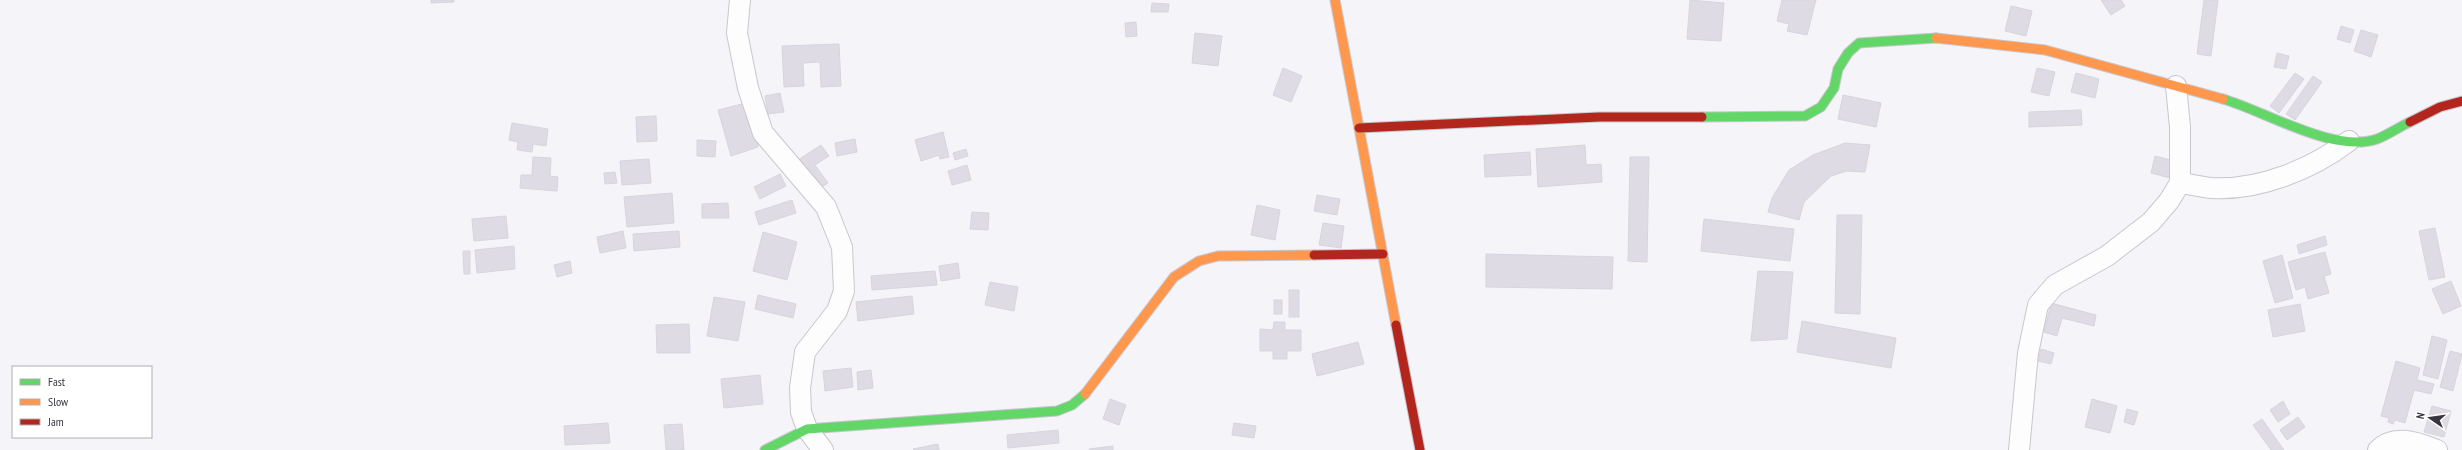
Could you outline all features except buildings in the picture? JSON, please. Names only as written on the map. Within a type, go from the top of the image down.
[{"type":"street","points":[[740,0],[737,33],[748,88],[763,133],[826,207],[842,247],[844,292],[837,311],[805,352],[800,388],[801,412],[807,429],[824,450]]},
{"type":"street","points":[[1335,0],[1420,450]]},
{"type":"street","points":[[1359,128],[1600,117],[1805,116],[1821,107],[1834,88],[1838,69],[1848,53],[1859,43],[1928,38],[1963,40],[2045,50],[2230,101],[2314,134],[2349,141],[2376,139],[2440,107],[2462,101]]},
{"type":"street","points":[[2019,450],[2028,353],[2038,305],[2054,285],[2107,256],[2151,222],[2169,201],[2180,183],[2180,127],[2176,86]]},
{"type":"street","points":[[2180,183],[2211,188],[2243,186],[2277,178],[2327,158],[2349,141]]},
{"type":"street","points":[[764,450],[807,429],[1057,411],[1072,405],[1085,394],[1174,277],[1200,261],[1218,256],[1383,254]]},
{"type":"street","points":[[2378,450],[2395,441],[2410,441],[2437,450]]},
{"type":"traffic: fast","points":[[1702,117],[1805,116],[1821,107],[1834,88],[1838,69],[1848,53],[1859,43],[1936,38]]},
{"type":"traffic: fast","points":[[2223,99],[2300,129],[2341,141],[2360,142],[2377,139],[2410,122]]},
{"type":"traffic: fast","points":[[765,450],[807,429],[1057,411],[1072,405],[1085,394]]},
{"type":"traffic: slow","points":[[1335,0],[1396,325]]},
{"type":"traffic: slow","points":[[1936,38],[2045,50],[2223,99]]},
{"type":"traffic: slow","points":[[1085,394],[1174,277],[1199,261],[1218,256],[1314,255]]},
{"type":"traffic: jam","points":[[2410,122],[2440,107],[2462,101]]},
{"type":"traffic: jam","points":[[1359,128],[1599,117],[1702,117]]},
{"type":"traffic: jam","points":[[1314,255],[1383,254]]},
{"type":"traffic: jam","points":[[1396,325],[1420,450]]}]
